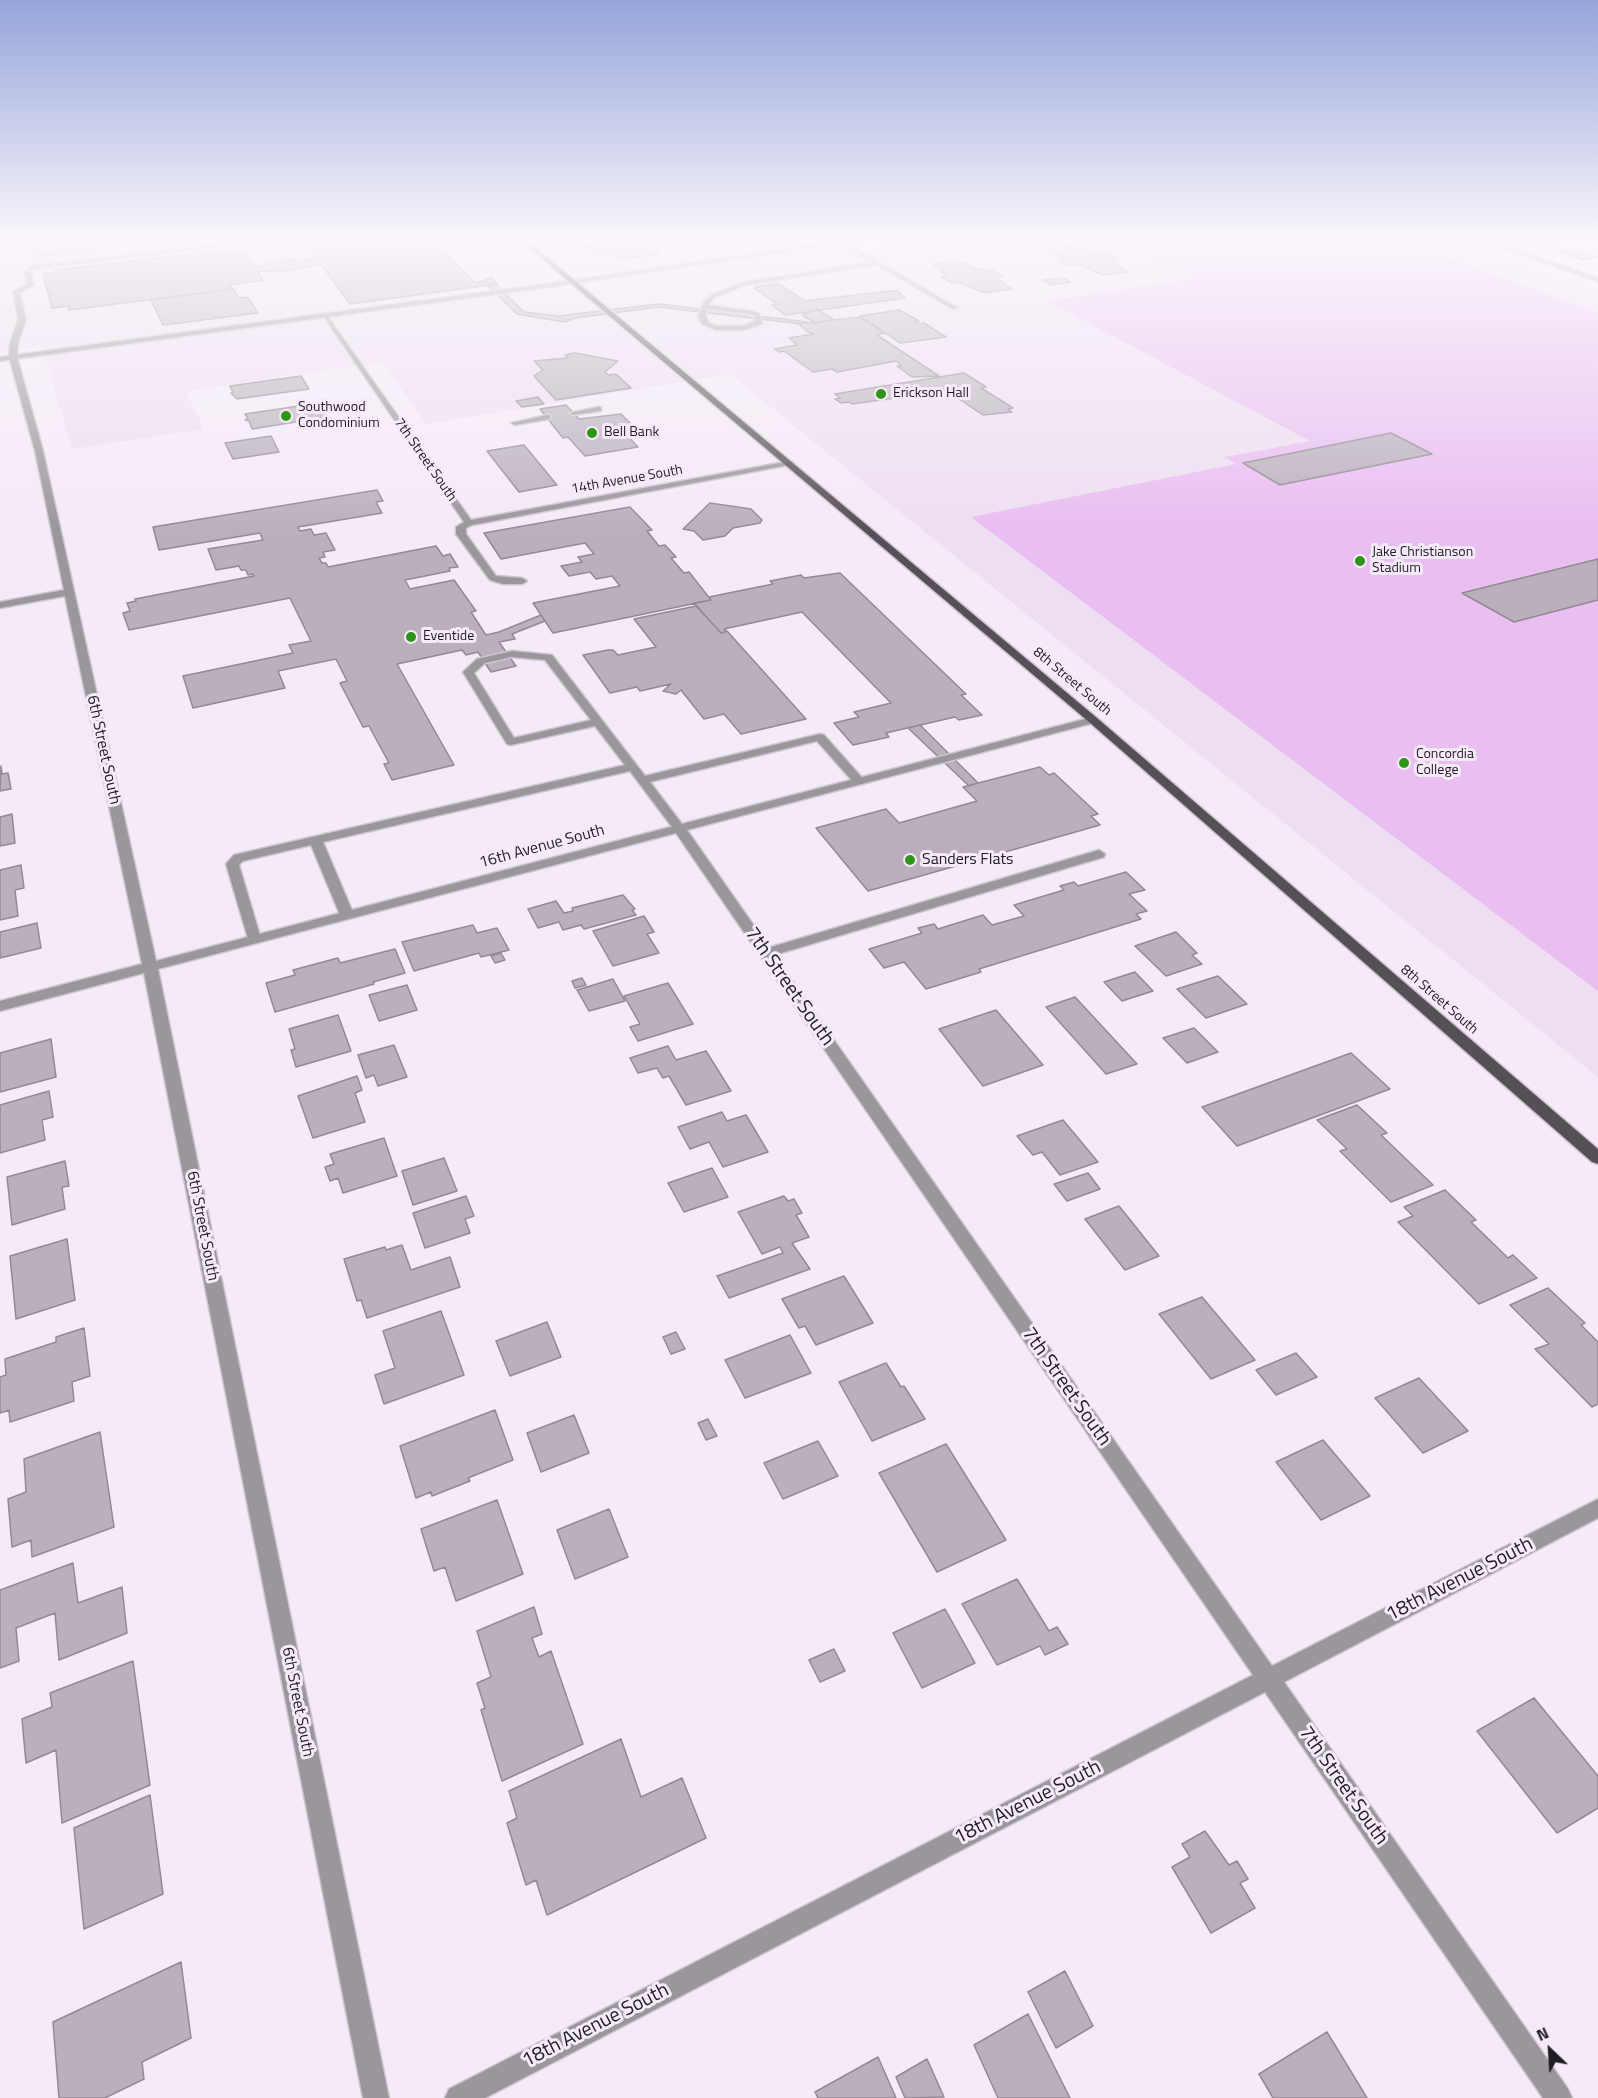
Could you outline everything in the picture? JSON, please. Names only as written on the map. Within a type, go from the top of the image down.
[{"type":"main road","name":"8th Street South","points":[[638,335],[1093,720],[1598,1158]]},
{"type":"street","points":[[7,358],[17,335]]},
{"type":"street","points":[[7,358],[177,335]]},
{"type":"street","name":"7th Street South","points":[[338,335],[469,523]]},
{"type":"street","name":"6th Street South","points":[[7,358],[39,451],[150,967],[376,2098]]},
{"type":"street","points":[[573,413],[598,409]]},
{"type":"street","points":[[515,423],[547,417]]},
{"type":"street","name":"14th Avenue South","points":[[469,523],[790,464]]},
{"type":"street","points":[[469,523],[461,527],[461,534],[493,578],[503,581],[522,581]]},
{"type":"street","points":[[0,604],[68,592]]},
{"type":"street","name":"7th Street South","points":[[598,722],[511,742],[468,672],[481,661],[512,654],[548,657],[633,767],[679,828],[766,953],[1559,2098]]},
{"type":"street","name":"16th Avenue South","points":[[0,1006],[1093,720]]},
{"type":"street","points":[[642,780],[820,737],[859,781]]},
{"type":"street","points":[[254,939],[232,864],[239,858],[633,767]]},
{"type":"street","points":[[315,839],[347,915]]},
{"type":"street","points":[[766,953],[1099,854]]},
{"type":"street","name":"18th Avenue South","points":[[458,2098],[1598,1508]]},
{"type":"shaded area","name":"Concordia College","points":[[0,335],[1598,335],[1598,1077],[730,374],[426,424],[382,362],[192,390],[187,393],[204,429],[72,449],[42,347],[0,352]]},
{"type":"shaded area","points":[[1111,335],[1598,335],[1598,991],[971,517],[1236,464],[1225,457],[1310,441]]},
{"type":"building","points":[[808,335],[877,335],[939,376],[912,377],[897,366],[902,366],[896,361],[837,372],[832,369],[813,372],[784,351],[774,349],[797,345],[789,338]]},
{"type":"building","points":[[888,335],[943,335],[946,337],[900,343]]},
{"type":"building","points":[[575,353],[618,361],[605,372],[608,375],[616,374],[631,388],[556,400],[534,376],[543,370],[534,361],[568,358],[565,355]]},
{"type":"building","name":"Erickson Hall","points":[[964,373],[986,387],[981,388],[1013,408],[1008,409],[1012,412],[983,415],[947,391],[852,404],[841,403],[835,399],[840,398],[835,394]]},
{"type":"building","name":"Southwood Condominium","points":[[301,376],[309,389],[237,399],[231,393],[233,392],[230,386]]},
{"type":"building","points":[[538,397],[544,404],[522,407],[516,401]]},
{"type":"building","name":"Southwood Condominium","points":[[319,403],[327,417],[252,429],[249,421],[245,420],[248,419],[245,414]]},
{"type":"building","name":"Bell Bank","points":[[566,405],[579,419],[621,414],[634,427],[621,429],[638,447],[585,456],[568,437],[563,438],[540,409]]},
{"type":"building","points":[[1391,433],[1432,454],[1280,485],[1243,463]]},
{"type":"building","points":[[271,436],[279,452],[233,459],[225,443]]},
{"type":"building","points":[[524,445],[557,485],[519,492],[487,451]]},
{"type":"building","name":"Eventide","points":[[377,490],[383,501],[376,502],[382,513],[298,527],[300,531],[311,529],[314,535],[326,533],[335,550],[323,552],[325,557],[319,558],[322,563],[326,563],[328,567],[436,546],[443,556],[450,554],[458,567],[449,568],[450,571],[405,580],[410,589],[454,580],[476,611],[471,612],[486,635],[541,615],[545,621],[512,634],[515,639],[499,642],[516,666],[491,672],[478,652],[466,655],[462,650],[397,664],[454,765],[392,780],[384,764],[389,763],[369,726],[363,727],[340,683],[347,681],[336,659],[278,671],[285,688],[193,708],[183,676],[293,653],[289,645],[311,641],[290,598],[129,630],[123,613],[130,611],[127,603],[136,601],[135,599],[254,576],[253,574],[248,575],[246,570],[241,570],[239,566],[216,570],[208,549],[263,540],[260,533],[159,550],[153,527]]},
{"type":"building","points":[[710,503],[751,509],[762,520],[760,523],[733,528],[725,536],[703,540],[694,531],[683,529]]},
{"type":"building","points":[[630,507],[652,530],[647,531],[659,546],[665,545],[676,557],[671,558],[684,573],[689,572],[711,600],[553,633],[533,603],[620,586],[612,576],[596,579],[590,572],[569,576],[561,566],[582,562],[578,557],[594,554],[585,543],[501,559],[484,533]]},
{"type":"building","points":[[1598,559],[1598,600],[1514,622],[1462,593]]},
{"type":"building","points":[[840,573],[966,694],[961,695],[982,715],[959,720],[955,717],[886,733],[889,737],[853,745],[834,723],[859,717],[854,712],[891,703],[802,612],[724,629],[727,631],[721,633],[694,603],[711,600],[709,597],[773,584],[770,581],[801,575],[804,578]]},
{"type":"building","points":[[696,606],[721,633],[727,631],[806,719],[741,734],[724,714],[704,719],[681,690],[676,694],[663,691],[671,684],[640,691],[637,687],[610,693],[583,655],[613,650],[618,655],[656,647],[634,619]]},
{"type":"building","points":[[920,725],[978,783],[969,786],[908,728]]},
{"type":"building","points":[[1,766],[2,774],[8,773],[11,789],[0,791]]},
{"type":"building","name":"Sanders Flats","points":[[1040,767],[1049,775],[1054,773],[1098,814],[1091,816],[1100,825],[868,891],[816,828],[886,809],[899,823],[977,801],[963,787]]},
{"type":"building","points":[[12,814],[15,843],[0,846],[0,817]]},
{"type":"building","points":[[21,865],[24,888],[15,890],[18,916],[0,920],[0,870]]},
{"type":"building","points":[[1126,872],[1145,890],[1129,894],[1147,911],[1136,914],[1141,919],[979,969],[981,972],[926,989],[904,962],[884,968],[869,949],[922,933],[918,928],[934,924],[938,929],[983,915],[992,925],[1024,916],[1014,905],[1064,890],[1060,886],[1074,882],[1078,886]]},
{"type":"building","points":[[623,895],[635,909],[632,910],[636,915],[584,929],[581,925],[563,930],[559,922],[538,928],[528,909],[556,901],[564,913],[573,911],[572,908]]},
{"type":"building","points":[[644,916],[654,932],[647,934],[659,953],[613,966],[593,931]]},
{"type":"building","points":[[37,923],[41,948],[0,958],[0,932]]},
{"type":"building","points":[[473,925],[477,933],[497,928],[509,950],[481,957],[479,953],[414,971],[402,942]]},
{"type":"building","points":[[1176,932],[1197,953],[1192,955],[1202,964],[1166,976],[1135,946]]},
{"type":"building","points":[[395,949],[405,973],[275,1012],[266,983],[295,975],[293,970],[338,958],[340,963]]},
{"type":"building","points":[[501,953],[505,960],[495,963],[491,956]]},
{"type":"building","points":[[1135,972],[1153,991],[1122,1001],[1104,982]]},
{"type":"building","points":[[1218,976],[1247,1004],[1206,1018],[1177,989]]},
{"type":"building","points":[[582,978],[586,985],[575,988],[572,981]]},
{"type":"building","points":[[613,979],[625,1001],[589,1011],[577,990]]},
{"type":"building","points":[[668,983],[693,1024],[638,1041],[630,1027],[640,1024],[624,996]]},
{"type":"building","points":[[407,985],[417,1010],[379,1021],[369,995]]},
{"type":"building","points":[[1075,997],[1137,1064],[1106,1074],[1046,1007]]},
{"type":"building","points":[[996,1010],[1043,1065],[983,1086],[939,1029]]},
{"type":"building","points":[[338,1015],[351,1051],[296,1067],[291,1050],[295,1049],[289,1029]]},
{"type":"building","points":[[1194,1028],[1218,1052],[1187,1063],[1163,1038]]},
{"type":"building","points":[[51,1039],[56,1077],[0,1092],[0,1053]]},
{"type":"building","points":[[394,1045],[407,1077],[378,1086],[374,1075],[366,1078],[358,1055]]},
{"type":"building","points":[[668,1046],[676,1060],[706,1051],[731,1091],[686,1105],[669,1076],[663,1078],[657,1068],[638,1073],[630,1058]]},
{"type":"building","points":[[1351,1053],[1390,1089],[1237,1146],[1202,1107]]},
{"type":"building","points":[[357,1076],[362,1090],[355,1093],[365,1122],[313,1138],[298,1096]]},
{"type":"building","points":[[49,1091],[53,1117],[42,1120],[45,1140],[0,1153],[0,1105]]},
{"type":"building","points":[[1357,1105],[1387,1133],[1381,1135],[1433,1185],[1391,1202],[1340,1151],[1347,1149],[1317,1120]]},
{"type":"building","points":[[722,1112],[727,1121],[746,1115],[768,1152],[723,1167],[709,1142],[690,1149],[678,1127]]},
{"type":"building","points":[[1063,1120],[1098,1162],[1060,1175],[1042,1152],[1033,1155],[1017,1136]]},
{"type":"building","points":[[384,1138],[397,1176],[343,1193],[338,1178],[330,1181],[325,1167],[334,1164],[330,1154]]},
{"type":"building","points":[[444,1158],[457,1191],[413,1205],[402,1171]]},
{"type":"building","points":[[65,1161],[69,1186],[62,1187],[65,1209],[12,1225],[7,1177]]},
{"type":"building","points":[[712,1168],[728,1197],[684,1212],[668,1183]]},
{"type":"building","points":[[1088,1173],[1100,1189],[1067,1201],[1054,1184]]},
{"type":"building","points":[[1445,1190],[1476,1220],[1471,1222],[1508,1258],[1513,1255],[1537,1278],[1479,1304],[1398,1222],[1413,1216],[1404,1207]]},
{"type":"building","points":[[466,1196],[474,1216],[465,1219],[470,1233],[425,1248],[413,1213]]},
{"type":"building","points":[[784,1196],[788,1201],[794,1199],[802,1213],[796,1215],[809,1237],[792,1243],[810,1269],[729,1298],[717,1276],[783,1253],[780,1247],[762,1254],[738,1212]]},
{"type":"building","points":[[1119,1206],[1159,1256],[1125,1270],[1085,1219]]},
{"type":"building","points":[[67,1239],[75,1300],[16,1319],[10,1256]]},
{"type":"building","points":[[402,1245],[411,1270],[450,1257],[460,1287],[367,1318],[361,1300],[357,1301],[344,1259],[385,1247],[386,1250]]},
{"type":"building","points":[[844,1276],[873,1323],[816,1345],[805,1326],[799,1328],[782,1299]]},
{"type":"building","points":[[1548,1288],[1585,1323],[1581,1325],[1598,1342],[1598,1404],[1592,1407],[1535,1349],[1549,1344],[1510,1305]]},
{"type":"building","points":[[1202,1297],[1255,1360],[1211,1379],[1159,1314]]},
{"type":"building","points":[[441,1311],[464,1375],[384,1404],[375,1375],[395,1368],[383,1331]]},
{"type":"building","points":[[547,1322],[561,1357],[510,1376],[496,1341]]},
{"type":"building","points":[[84,1328],[90,1376],[72,1382],[74,1401],[10,1422],[9,1410],[0,1413],[0,1377],[6,1375],[5,1359],[56,1342],[56,1337]]},
{"type":"building","points":[[676,1332],[685,1349],[671,1354],[663,1337]]},
{"type":"building","points":[[790,1335],[811,1373],[745,1398],[725,1360]]},
{"type":"building","points":[[1296,1353],[1317,1377],[1276,1395],[1256,1370]]},
{"type":"building","points":[[886,1363],[925,1419],[872,1441],[839,1382]]},
{"type":"building","points":[[1419,1378],[1468,1431],[1423,1453],[1375,1398]]},
{"type":"building","points":[[495,1410],[513,1460],[468,1478],[470,1481],[432,1496],[431,1492],[416,1498],[400,1446]]},
{"type":"building","points":[[574,1415],[589,1453],[541,1472],[527,1433]]},
{"type":"building","points":[[708,1419],[717,1436],[706,1440],[698,1423]]},
{"type":"building","points":[[100,1432],[114,1527],[32,1557],[31,1540],[12,1547],[8,1499],[26,1492],[24,1459]]},
{"type":"building","points":[[1323,1440],[1370,1496],[1321,1520],[1276,1462]]},
{"type":"building","points":[[818,1441],[838,1476],[783,1499],[764,1463]]},
{"type":"building","points":[[946,1444],[1006,1540],[937,1572],[879,1473]]},
{"type":"building","points":[[497,1500],[523,1574],[456,1601],[445,1567],[434,1571],[421,1529]]},
{"type":"building","points":[[609,1509],[628,1557],[575,1579],[557,1530]]},
{"type":"building","points":[[73,1563],[78,1603],[122,1587],[127,1633],[59,1660],[55,1613],[16,1628],[19,1661],[0,1668],[0,1590]]},
{"type":"building","points":[[1017,1579],[1049,1631],[1057,1627],[1068,1644],[1045,1655],[1040,1646],[997,1665],[962,1604]]},
{"type":"building","points":[[534,1607],[542,1634],[532,1638],[539,1657],[551,1651],[583,1744],[502,1781],[481,1710],[485,1708],[477,1683],[491,1677],[477,1631]]},
{"type":"building","points":[[945,1609],[975,1663],[922,1688],[893,1633]]},
{"type":"building","points":[[834,1649],[845,1671],[820,1682],[809,1660]]},
{"type":"building","points":[[133,1661],[150,1785],[62,1823],[56,1750],[26,1763],[22,1719],[52,1707],[50,1693]]},
{"type":"building","points":[[1534,1698],[1598,1776],[1598,1808],[1557,1833],[1477,1731]]},
{"type":"building","points":[[621,1739],[641,1797],[682,1778],[706,1838],[547,1915],[536,1880],[526,1885],[507,1823],[517,1818],[509,1791]]},
{"type":"building","points":[[150,1795],[163,1894],[84,1929],[74,1828]]},
{"type":"building","points":[[1205,1831],[1229,1865],[1237,1861],[1248,1879],[1240,1883],[1255,1908],[1211,1933],[1172,1867],[1190,1857],[1182,1844]]},
{"type":"building","points":[[181,1962],[191,2038],[142,2062],[144,2079],[105,2098],[59,2098],[53,2022]]},
{"type":"building","points":[[1065,1971],[1093,2026],[1056,2048],[1028,1992]]},
{"type":"building","points":[[1028,2014],[1070,2098],[998,2098],[974,2045]]},
{"type":"building","points":[[1327,2032],[1367,2098],[1273,2098],[1259,2074]]},
{"type":"building","points":[[878,2057],[896,2098],[818,2098],[815,2092]]},
{"type":"building","points":[[927,2059],[944,2097],[905,2098],[896,2077]]},
{"type":"place","name":"Erickson Hall","points":[[881,394]]},
{"type":"place","name":"Southwood Condominium","points":[[286,416]]},
{"type":"place","name":"Bell Bank","points":[[592,433]]},
{"type":"place","name":"Jake Christianson Stadium","points":[[1360,561]]},
{"type":"place","name":"Eventide","points":[[411,637]]},
{"type":"place","name":"Concordia College","points":[[1404,763]]},
{"type":"place","name":"Sanders Flats","points":[[910,860]]}]
